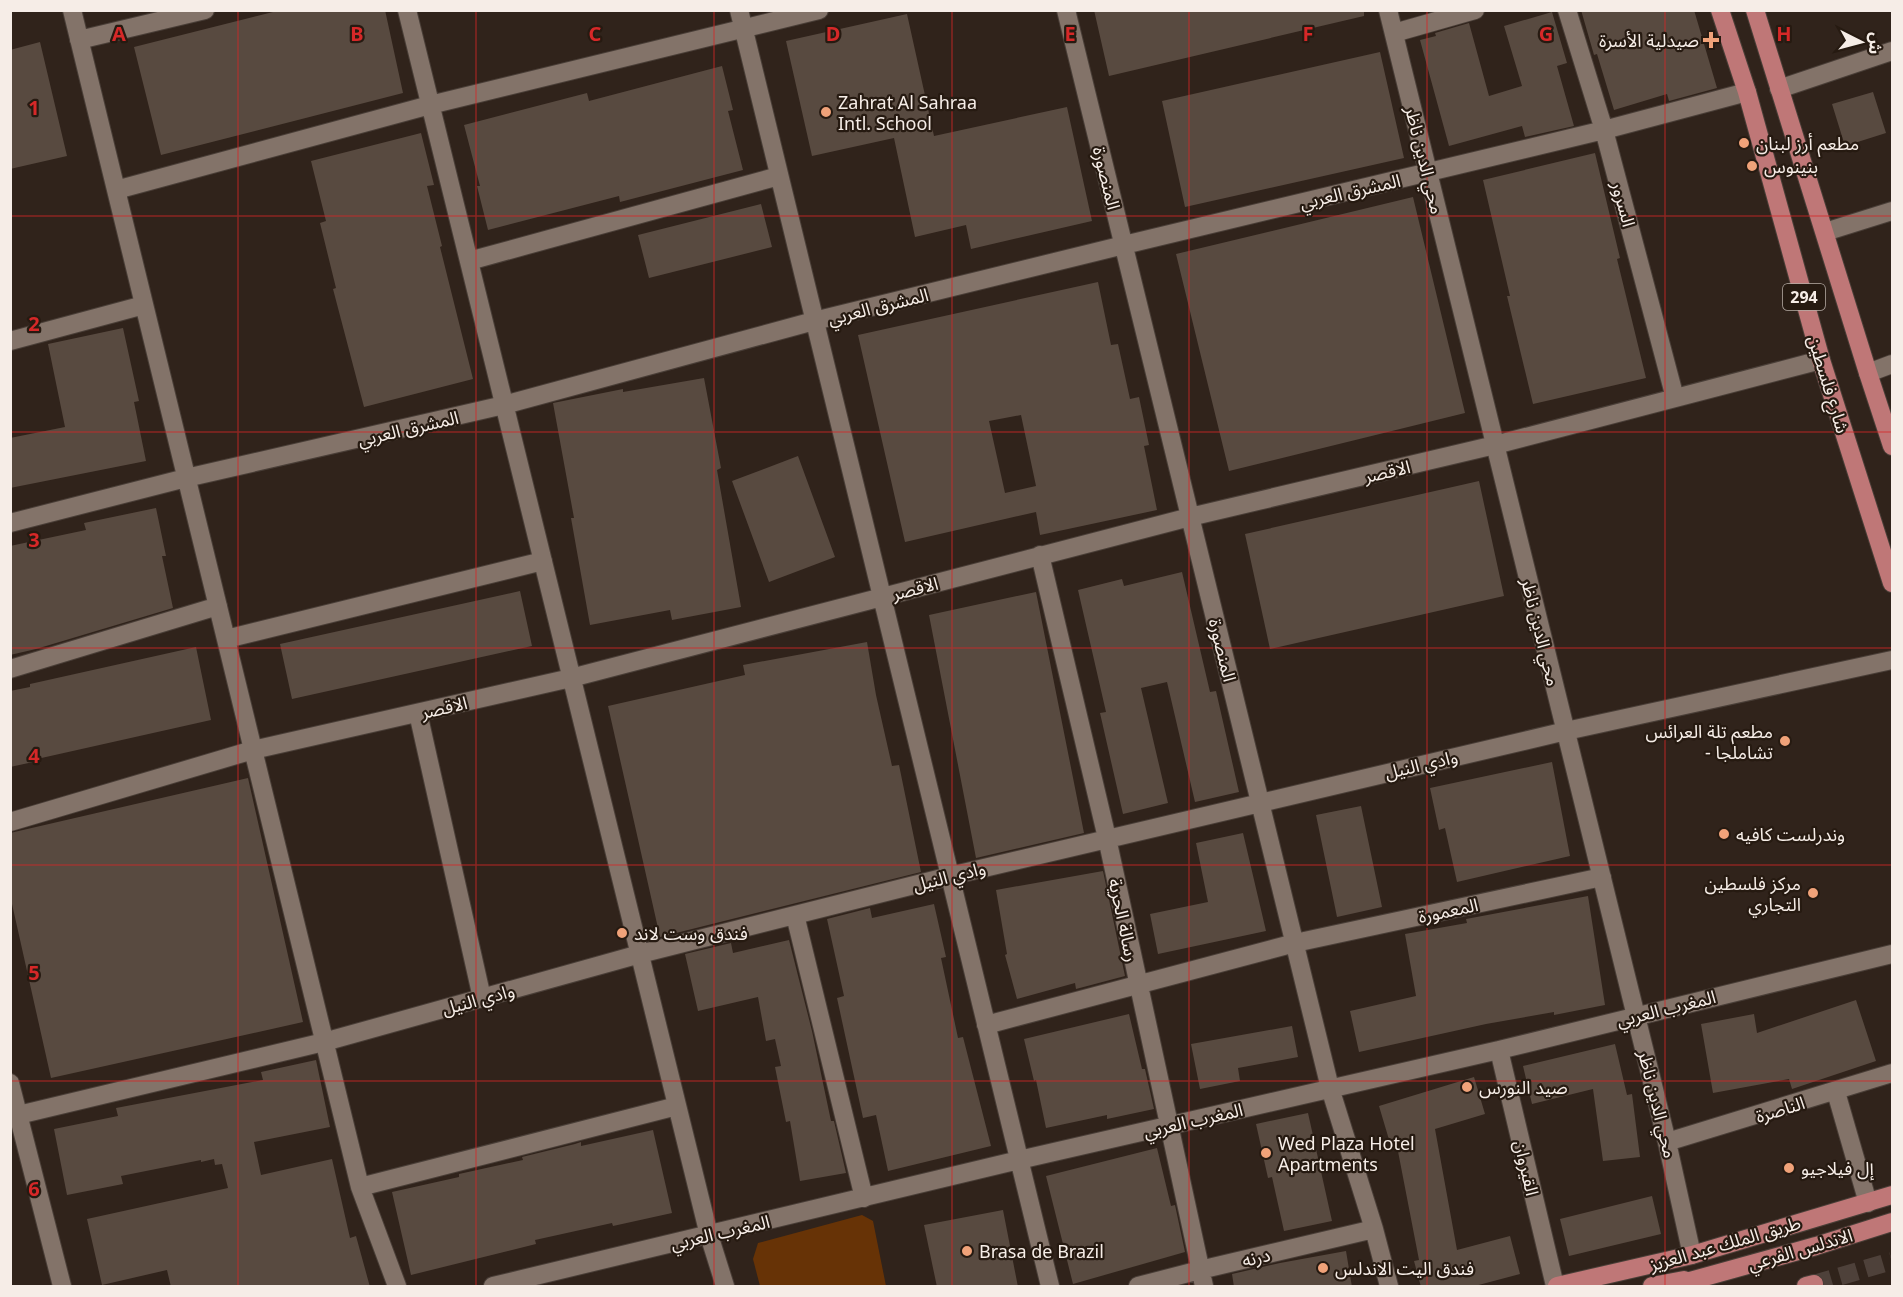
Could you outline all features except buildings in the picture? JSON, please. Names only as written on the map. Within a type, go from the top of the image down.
[{"type":"main road","name":"شارع فلسطين","points":[[1720,10],[1746,92],[1821,360],[1893,583]]},
{"type":"main road","name":"294","points":[[1755,10],[1868,373],[1893,446]]},
{"type":"main road","name":"طريق الملك عبد العزيز","points":[[1556,1287],[1692,1255],[1893,1196]]},
{"type":"main road","name":"الاندلس الفرعي","points":[[1672,1287],[1893,1222]]},
{"type":"main road","points":[[1816,1246],[1893,1236]]},
{"type":"main road","points":[[1652,1287],[1715,1274]]},
{"type":"street","points":[[72,10],[360,1187],[397,1287]]},
{"type":"street","points":[[79,40],[205,10]]},
{"type":"street","points":[[407,10],[709,1235],[725,1287]]},
{"type":"street","points":[[738,10],[1050,1287]]},
{"type":"street","points":[[116,190],[430,105],[819,10]]},
{"type":"street","name":"المنصورة","points":[[1066,10],[1330,1088],[1374,1229],[1389,1287]]},
{"type":"street","name":"محي الدين ناظر","points":[[1388,10],[1636,1015],[1692,1255]]},
{"type":"street","points":[[1394,33],[1475,10]]},
{"type":"street","name":"السرور","points":[[1567,10],[1604,130],[1675,398]]},
{"type":"street","points":[[1779,89],[1893,51]]},
{"type":"street","name":"المشرق العربي","points":[[10,524],[186,478],[504,405],[814,321],[1604,130],[1746,92]]},
{"type":"street","points":[[469,261],[779,176]]},
{"type":"street","points":[[1825,232],[1893,211]]},
{"type":"street","points":[[10,341],[144,305]]},
{"type":"street","name":"الاقصر","points":[[10,822],[253,750],[571,678],[1040,555],[1495,445],[1821,360]]},
{"type":"street","points":[[1868,373],[1893,364]]},
{"type":"street","name":"رسالة الحرية","points":[[1040,555],[1107,838],[1202,1278]]},
{"type":"street","points":[[226,639],[543,561]]},
{"type":"street","points":[[10,669],[218,606]]},
{"type":"street","name":"وادي النيل","points":[[14,1116],[324,1042],[640,954],[950,876],[1260,801],[1893,660]]},
{"type":"street","points":[[418,713],[482,998]]},
{"type":"street","name":"المعمورة","points":[[986,1025],[1295,943],[1602,877]]},
{"type":"street","points":[[795,915],[864,1198]]},
{"type":"street","name":"المغرب العربي","points":[[493,1287],[1019,1160],[1499,1050],[1893,954]]},
{"type":"street","name":"القيروان","points":[[1499,1050],[1556,1287]]},
{"type":"street","name":"الناصرة","points":[[1667,1142],[1893,1073]]},
{"type":"street","points":[[10,1083],[14,1116],[62,1287]]},
{"type":"street","points":[[1836,1092],[1868,1203]]},
{"type":"street","points":[[360,1187],[677,1106]]},
{"type":"street","name":"درنه","points":[[1138,1287],[1202,1278],[1374,1229]]},
{"type":"shaded area","points":[[862,1215],[873,1221],[886,1286],[760,1286],[753,1259],[758,1243]]},
{"type":"tunnel","points":[[1814,1284],[1892,1261]]},
{"type":"place","name":"صيدلية الأسرة","points":[[1711,40]]},
{"type":"place","name":"Zahrat Al Sahraa Intl. School","points":[[826,112]]},
{"type":"place","name":"مطعم أرز لبنان","points":[[1744,143]]},
{"type":"place","name":"بنينوس","points":[[1752,166]]},
{"type":"place","name":"مطعم تلة العرائس - تشاملجا","points":[[1785,741]]},
{"type":"place","name":"وندرلست كافيه","points":[[1724,834]]},
{"type":"place","name":"مركز فلسطين التجاري","points":[[1813,893]]},
{"type":"place","name":"فندق وست لاند","points":[[622,933]]},
{"type":"place","name":"صيد النورس","points":[[1467,1087]]},
{"type":"place","name":"Wed Plaza Hotel Apartments","points":[[1266,1153]]},
{"type":"place","name":"إل فيلاجيو","points":[[1789,1168]]},
{"type":"place","name":"Brasa de Brazil","points":[[967,1251]]},
{"type":"place","name":"فندق اليت الاندلس","points":[[1323,1268]]}]
